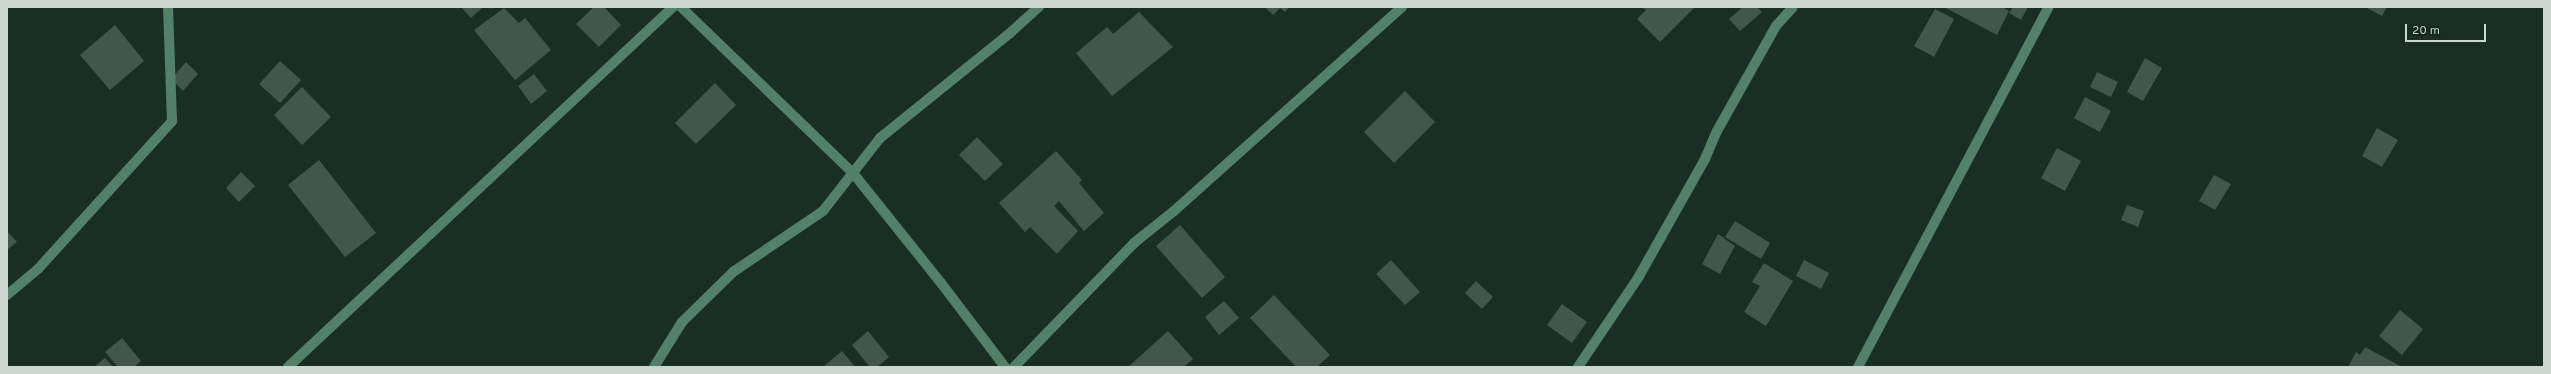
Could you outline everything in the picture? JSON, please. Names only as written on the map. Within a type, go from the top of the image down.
[{"type":"street","points":[[7,295],[38,269],[172,121],[168,7]]},
{"type":"street","points":[[288,367],[673,7]]},
{"type":"street","points":[[681,7],[853,173],[941,282],[1005,367]]},
{"type":"street","points":[[654,367],[682,322],[733,272],[823,211],[880,138],[1010,33],[1039,7]]},
{"type":"street","points":[[1014,367],[1134,243],[1174,211],[1402,7]]},
{"type":"street","points":[[1578,367],[1638,278],[1705,159],[1717,131],[1776,26],[1793,7]]},
{"type":"street","points":[[1858,367],[2049,7]]},
{"type":"building","points":[[461,7],[483,7],[471,18]]},
{"type":"building","points":[[594,7],[604,7],[621,25],[599,47],[576,24]]},
{"type":"building","points":[[1265,7],[1289,7],[1285,12],[1280,8],[1273,15]]},
{"type":"building","points":[[1642,7],[1695,7],[1660,42],[1637,19],[1646,10]]},
{"type":"building","points":[[1743,7],[1757,7],[1762,12],[1740,31],[1729,19]]},
{"type":"building","points":[[1944,7],[2002,7],[2009,11],[1997,35]]},
{"type":"building","points":[[2013,7],[2028,7],[2021,20],[2009,13]]},
{"type":"building","points":[[2365,7],[2387,7],[2382,16]]},
{"type":"building","points":[[504,8],[519,23],[525,18],[551,50],[515,80],[474,30]]},
{"type":"building","points":[[1935,9],[1954,19],[1934,57],[1914,46]]},
{"type":"building","points":[[1139,12],[1173,47],[1112,96],[1076,53],[1107,27],[1113,34]]},
{"type":"building","points":[[115,25],[144,61],[110,90],[80,55]]},
{"type":"building","points":[[2145,58],[2162,68],[2143,101],[2127,92]]},
{"type":"building","points":[[280,61],[301,80],[280,103],[259,84]]},
{"type":"building","points":[[186,62],[198,74],[183,91],[171,79]]},
{"type":"building","points":[[2097,72],[2118,82],[2111,97],[2090,87]]},
{"type":"building","points":[[534,74],[547,91],[531,104],[518,86]]},
{"type":"building","points":[[715,83],[736,105],[696,144],[675,123]]},
{"type":"building","points":[[302,87],[331,117],[302,145],[274,115]]},
{"type":"building","points":[[1405,91],[1435,122],[1394,163],[1364,132]]},
{"type":"building","points":[[2085,97],[2111,111],[2100,132],[2074,118]]},
{"type":"building","points":[[2377,128],[2398,140],[2382,167],[2362,156]]},
{"type":"building","points":[[977,137],[1003,164],[985,181],[959,155]]},
{"type":"building","points":[[2057,148],[2081,161],[2065,191],[2041,178]]},
{"type":"building","points":[[1056,151],[1082,180],[1079,183],[1104,213],[1084,231],[1059,201],[1054,206],[1078,231],[1057,254],[1030,227],[1025,232],[999,203]]},
{"type":"building","points":[[319,160],[376,233],[345,257],[288,185]]},
{"type":"building","points":[[241,172],[255,186],[239,202],[226,188]]},
{"type":"building","points":[[2214,175],[2231,184],[2215,210],[2199,201]]},
{"type":"building","points":[[2127,205],[2144,211],[2138,227],[2121,220]]},
{"type":"building","points":[[1735,221],[1770,243],[1761,259],[1725,237]]},
{"type":"building","points":[[1180,225],[1225,277],[1202,298],[1156,246]]},
{"type":"building","points":[[7,231],[17,242],[7,250]]},
{"type":"building","points":[[1718,234],[1735,246],[1720,274],[1702,264]]},
{"type":"building","points":[[1391,260],[1420,292],[1405,305],[1376,274]]},
{"type":"building","points":[[1804,260],[1829,273],[1821,289],[1796,276]]},
{"type":"building","points":[[1764,263],[1793,281],[1766,326],[1744,312],[1760,286],[1752,282]]},
{"type":"building","points":[[1476,281],[1493,297],[1482,309],[1465,293]]},
{"type":"building","points":[[1274,295],[1330,355],[1317,367],[1296,367],[1250,318]]},
{"type":"building","points":[[1224,301],[1239,318],[1219,335],[1205,317]]},
{"type":"building","points":[[1562,304],[1587,322],[1572,343],[1547,325]]},
{"type":"building","points":[[2400,310],[2423,329],[2402,355],[2379,336]]},
{"type":"building","points":[[868,331],[889,357],[877,367],[870,367],[852,345]]},
{"type":"building","points":[[1168,331],[1193,359],[1184,367],[1128,367]]},
{"type":"building","points":[[122,338],[141,361],[134,367],[118,367],[105,352]]},
{"type":"building","points":[[2365,347],[2402,367],[2348,367],[2356,352],[2360,355]]},
{"type":"building","points":[[842,351],[855,367],[823,367]]},
{"type":"building","points":[[105,358],[113,367],[94,367]]}]
